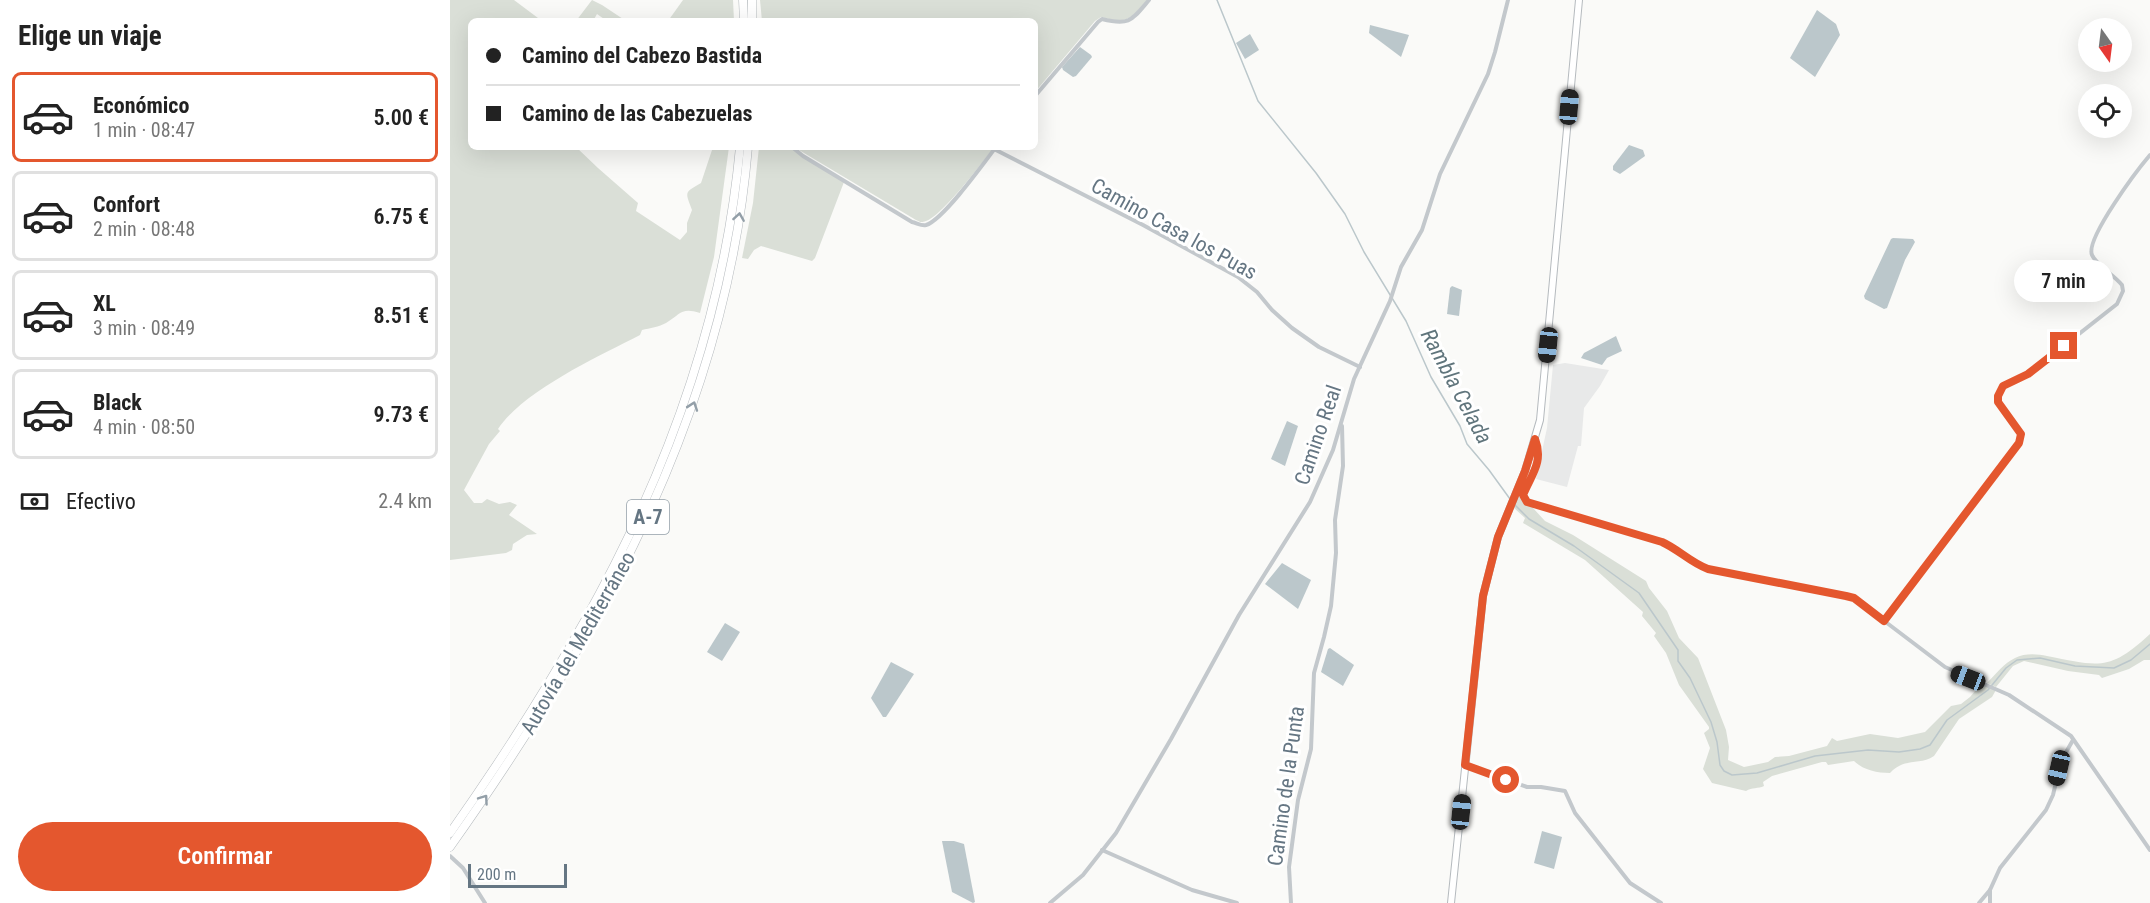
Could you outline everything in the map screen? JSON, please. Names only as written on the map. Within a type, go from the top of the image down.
[{"type":"highway","points":[[743,0],[744,18]]},
{"type":"highway","points":[[752,0],[752,18]]},
{"type":"highway","name":"Autovía del Mediterráneo","points":[[450,833],[565,658],[640,515],[696,368],[714,304],[730,220],[740,150]]},
{"type":"highway","name":"Autovía del Mediterráneo","points":[[450,847],[511,759],[575,657],[611,592],[658,496],[693,404],[715,331],[736,238],[748,150]]},
{"type":"main road","points":[[1451,903],[1483,596],[1498,537],[1540,420],[1579,0]]},
{"type":"street","points":[[1038,92],[1098,22],[1102,19],[1120,23],[1130,22],[1149,0]]},
{"type":"street","name":"Camino Real","points":[[1050,903],[1083,875],[1135,802],[1222,644],[1310,502],[1323,476],[1342,424],[1354,379],[1391,297],[1401,267],[1422,230],[1440,174],[1488,74],[1508,0]]},
{"type":"street","points":[[797,150],[912,222],[922,225],[932,222],[954,200],[973,179],[994,150]]},
{"type":"street","name":"Camino Casa los Puas","points":[[999,150],[1238,277],[1257,292],[1292,328],[1319,347],[1360,368]]},
{"type":"street","points":[[1884,621],[2019,443],[2021,434],[1998,402],[2003,386],[2028,374],[2117,304],[2121,297],[2122,285],[2093,257],[2092,247],[2109,213],[2150,154]]},
{"type":"street","name":"Camino de la Punta","points":[[1291,903],[1289,867],[1298,801],[1311,749],[1314,673],[1331,600],[1336,553],[1335,520],[1343,466],[1342,424]]},
{"type":"street","points":[[1535,439],[1539,448],[1538,457],[1533,477],[1523,495],[1527,502],[1662,542],[1708,569],[1854,598],[1944,667],[2009,695],[2066,732],[2150,850]]},
{"type":"street","points":[[1980,901],[1990,890],[2000,868],[2046,810],[2053,795],[2061,761],[2073,740]]},
{"type":"street","points":[[1465,765],[1527,787],[1565,791],[1575,813],[1630,883],[1661,903]]},
{"type":"street","points":[[1102,850],[1192,890],[1237,903]]},
{"type":"street","points":[[450,856],[469,876],[485,903]]},
{"type":"street","points":[[1980,901],[1990,901],[1990,890]]},
{"type":"shaded area","points":[[450,0],[514,0],[538,18],[468,18],[468,150],[579,150],[638,203],[636,211],[680,240],[687,232],[687,223],[692,210],[687,196],[689,191],[701,183],[712,150],[729,150],[714,257],[700,313],[685,311],[663,324],[642,330],[640,335],[543,388],[510,415],[498,429],[500,431],[489,444],[464,490],[474,503],[482,503],[487,499],[499,504],[510,502],[517,505],[509,515],[537,534],[527,535],[513,544],[512,550],[506,553],[450,560]]},
{"type":"shaded area","points":[[592,0],[622,18],[603,18],[597,14],[595,18],[578,18]]},
{"type":"shaded area","points":[[683,0],[733,0],[734,18],[670,18]]},
{"type":"shaded area","points":[[760,0],[1147,0],[1128,19],[1117,20],[1101,17],[1095,21],[1038,88],[1038,18],[762,18]]},
{"type":"shaded area","points":[[1817,10],[1836,24],[1840,35],[1815,77],[1790,58]]},
{"type":"shaded area","points":[[1370,25],[1409,35],[1401,57],[1369,33]]},
{"type":"shaded area","points":[[1250,34],[1259,50],[1245,59],[1236,43]]},
{"type":"shaded area","points":[[1080,47],[1092,57],[1073,77],[1062,67]]},
{"type":"shaded area","points":[[1629,145],[1643,150],[1645,156],[1620,174],[1613,170],[1613,166]]},
{"type":"shaded area","points":[[759,150],[795,150],[844,182],[812,261],[761,246],[754,250],[748,259],[742,258],[753,203]]},
{"type":"shaded area","points":[[799,150],[992,150],[941,210],[926,221],[916,220]]},
{"type":"shaded area","points":[[1893,238],[1913,239],[1915,242],[1905,260],[1887,308],[1884,309],[1865,299],[1864,296]]},
{"type":"shaded area","points":[[1452,286],[1462,290],[1459,316],[1447,314]]},
{"type":"shaded area","points":[[1616,336],[1622,351],[1607,358],[1602,365],[1581,358],[1584,353]]},
{"type":"shaded area","points":[[1565,363],[1609,370],[1584,408],[1581,446],[1578,446],[1567,487],[1536,479],[1547,428],[1553,365]]},
{"type":"shaded area","points":[[1287,421],[1298,426],[1285,466],[1271,459]]},
{"type":"shaded area","points":[[1518,495],[1525,503],[1533,506],[1545,521],[1573,535],[1646,581],[1667,611],[1679,638],[1698,658],[1726,730],[1729,747],[1728,760],[1744,767],[1768,762],[1775,757],[1789,756],[1827,746],[1832,738],[1837,741],[1870,734],[1898,738],[1925,732],[1951,706],[1961,704],[1981,684],[1996,690],[1992,697],[1959,719],[1934,756],[1923,761],[1901,765],[1890,773],[1870,770],[1854,761],[1828,765],[1822,762],[1772,776],[1763,782],[1764,786],[1746,791],[1712,783],[1703,769],[1710,748],[1704,733],[1709,727],[1679,685],[1666,653],[1654,636],[1656,633],[1642,616],[1643,612],[1585,560],[1523,523],[1525,518],[1514,508]]},
{"type":"shaded area","points":[[1282,563],[1311,580],[1298,609],[1265,584]]},
{"type":"shaded area","points":[[725,623],[740,632],[722,661],[707,652]]},
{"type":"shaded area","points":[[2150,634],[2150,660],[2144,660],[2129,669],[2102,678],[2099,675],[2024,661],[2013,666],[1996,687],[1987,683],[2007,663],[2019,656],[2035,654],[2079,662],[2103,663],[2124,655]]},
{"type":"shaded area","points":[[1330,648],[1354,665],[1343,686],[1321,672]]},
{"type":"shaded area","points":[[891,662],[914,674],[886,717],[883,717],[871,698]]},
{"type":"shaded area","points":[[1542,831],[1562,837],[1554,869],[1534,863]]},
{"type":"shaded area","points":[[942,841],[964,844],[975,902],[952,892]]},
{"type":"waterway","name":"Rambla Celada","points":[[1217,0],[1258,101],[1316,173],[1345,214],[1364,252],[1406,321],[1431,377],[1460,426],[1467,444],[1510,499]]},
{"type":"waterway","name":"Rambla Celada","points":[[1515,505],[1529,519],[1574,546],[1639,593],[1678,650],[1678,661],[1690,678],[1711,722],[1720,765],[1724,771],[1732,775],[1757,773],[1815,756],[1868,750],[1899,752],[1920,749],[1930,745],[1947,720],[1988,690],[2006,668],[2017,660],[2040,658],[2075,666],[2114,668],[2131,660],[2150,644]]},
{"type":"route","points":[[1506,780],[1465,765],[1479,620],[1487,575],[1498,537],[1525,471],[1535,439],[1539,448],[1536,469],[1524,492],[1524,501],[1662,542],[1673,547],[1692,562],[1708,569],[1854,598],[1884,621],[2019,443],[2021,438],[2019,428],[1998,402],[2003,386],[2028,374],[2064,346]]}]
